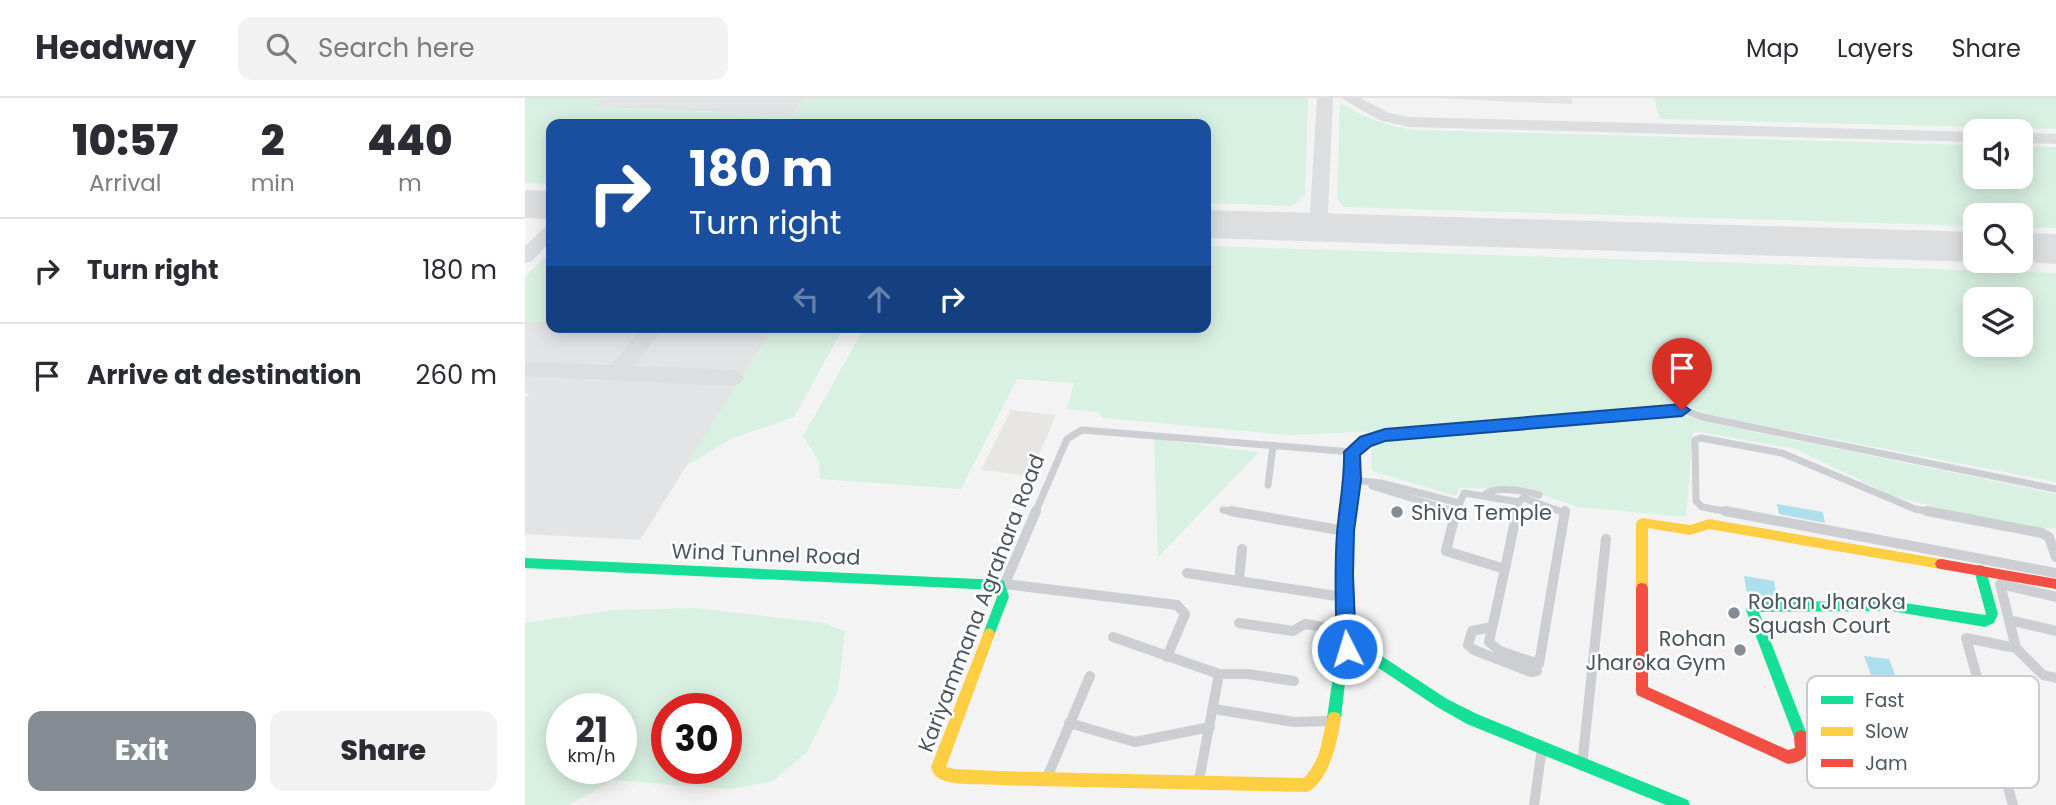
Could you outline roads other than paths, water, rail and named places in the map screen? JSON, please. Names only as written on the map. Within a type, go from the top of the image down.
[{"type":"street","points":[[1683,805],[1582,766],[1454,710],[1361,649],[1347,649],[1343,597],[1345,531],[1353,480],[1352,452],[1365,442],[1385,435],[1677,410],[1702,418],[2056,489]]},
{"type":"street","name":"Kariyammana Agrahara Road","points":[[1347,649],[1342,655],[1333,721],[1320,772],[1307,785],[1199,780],[1046,780],[955,776],[942,773],[937,767],[1003,597],[1004,586],[1061,450],[1075,432],[1096,431],[1352,452]]},
{"type":"street","points":[[2056,557],[2049,537],[2042,533],[1915,509],[1782,453],[1701,438],[1695,440],[1696,501],[1702,507],[2056,573]]},
{"type":"street","points":[[1268,485],[1273,446]]},
{"type":"street","points":[[1353,480],[1457,507]]},
{"type":"street","points":[[1484,495],[1489,491],[1524,491],[1539,495]]},
{"type":"street","points":[[1505,569],[1446,551],[1457,507],[1464,493],[1519,502]]},
{"type":"street","points":[[1523,498],[1565,511],[1539,664],[1500,651],[1489,642],[1505,569],[1519,502],[1523,498]]},
{"type":"street","points":[[1223,510],[1345,531]]},
{"type":"street","points":[[1980,570],[1992,614],[1990,619],[1985,621],[1891,606],[1755,607],[1752,614],[1803,742],[1802,751],[1796,756],[1788,757],[1642,691],[1642,523],[1690,530],[1709,524],[1980,570],[2056,584]]},
{"type":"street","points":[[1582,766],[1606,539]]},
{"type":"street","points":[[1239,581],[1242,549]]},
{"type":"street","name":"Wind Tunnel Road","points":[[525,563],[994,583],[1004,586]]},
{"type":"street","points":[[1187,573],[1343,597]]},
{"type":"street","points":[[2056,597],[2000,584],[2016,648],[2043,674],[2056,678]]},
{"type":"street","points":[[1004,586],[1177,605],[1185,614],[1167,657]]},
{"type":"street","points":[[2009,620],[2056,631]]},
{"type":"street","points":[[1239,623],[1289,631],[1305,624],[1345,631]]},
{"type":"street","points":[[1492,627],[1472,631],[1468,645],[1474,650],[1531,672],[1537,671]]},
{"type":"street","points":[[1113,636],[1219,674],[1248,674],[1294,681]]},
{"type":"street","points":[[1977,676],[1966,638],[2016,648]]},
{"type":"street","points":[[1199,780],[1219,674]]},
{"type":"street","points":[[1046,780],[1090,676]]},
{"type":"street","points":[[1214,709],[1294,722],[1333,721]]},
{"type":"street","points":[[1069,723],[1135,742],[1210,727]]},
{"type":"street","points":[[1534,805],[1542,748]]},
{"type":"street","points":[[2008,788],[2013,805]]},
{"type":"water","points":[[1777,504],[1823,512],[1825,523],[1779,514]]},
{"type":"water","points":[[1744,576],[1774,581],[1777,599],[1747,593]]},
{"type":"water","points":[[1864,656],[1889,659],[1896,676],[1884,676],[1871,675]]},
{"type":"place","name":"Shiva Temple","points":[[1397,512]]},
{"type":"place","name":"Rohan Jharoka Squash Court","points":[[1734,613]]},
{"type":"place","name":"Rohan Jharoka Gym","points":[[1740,650]]}]
